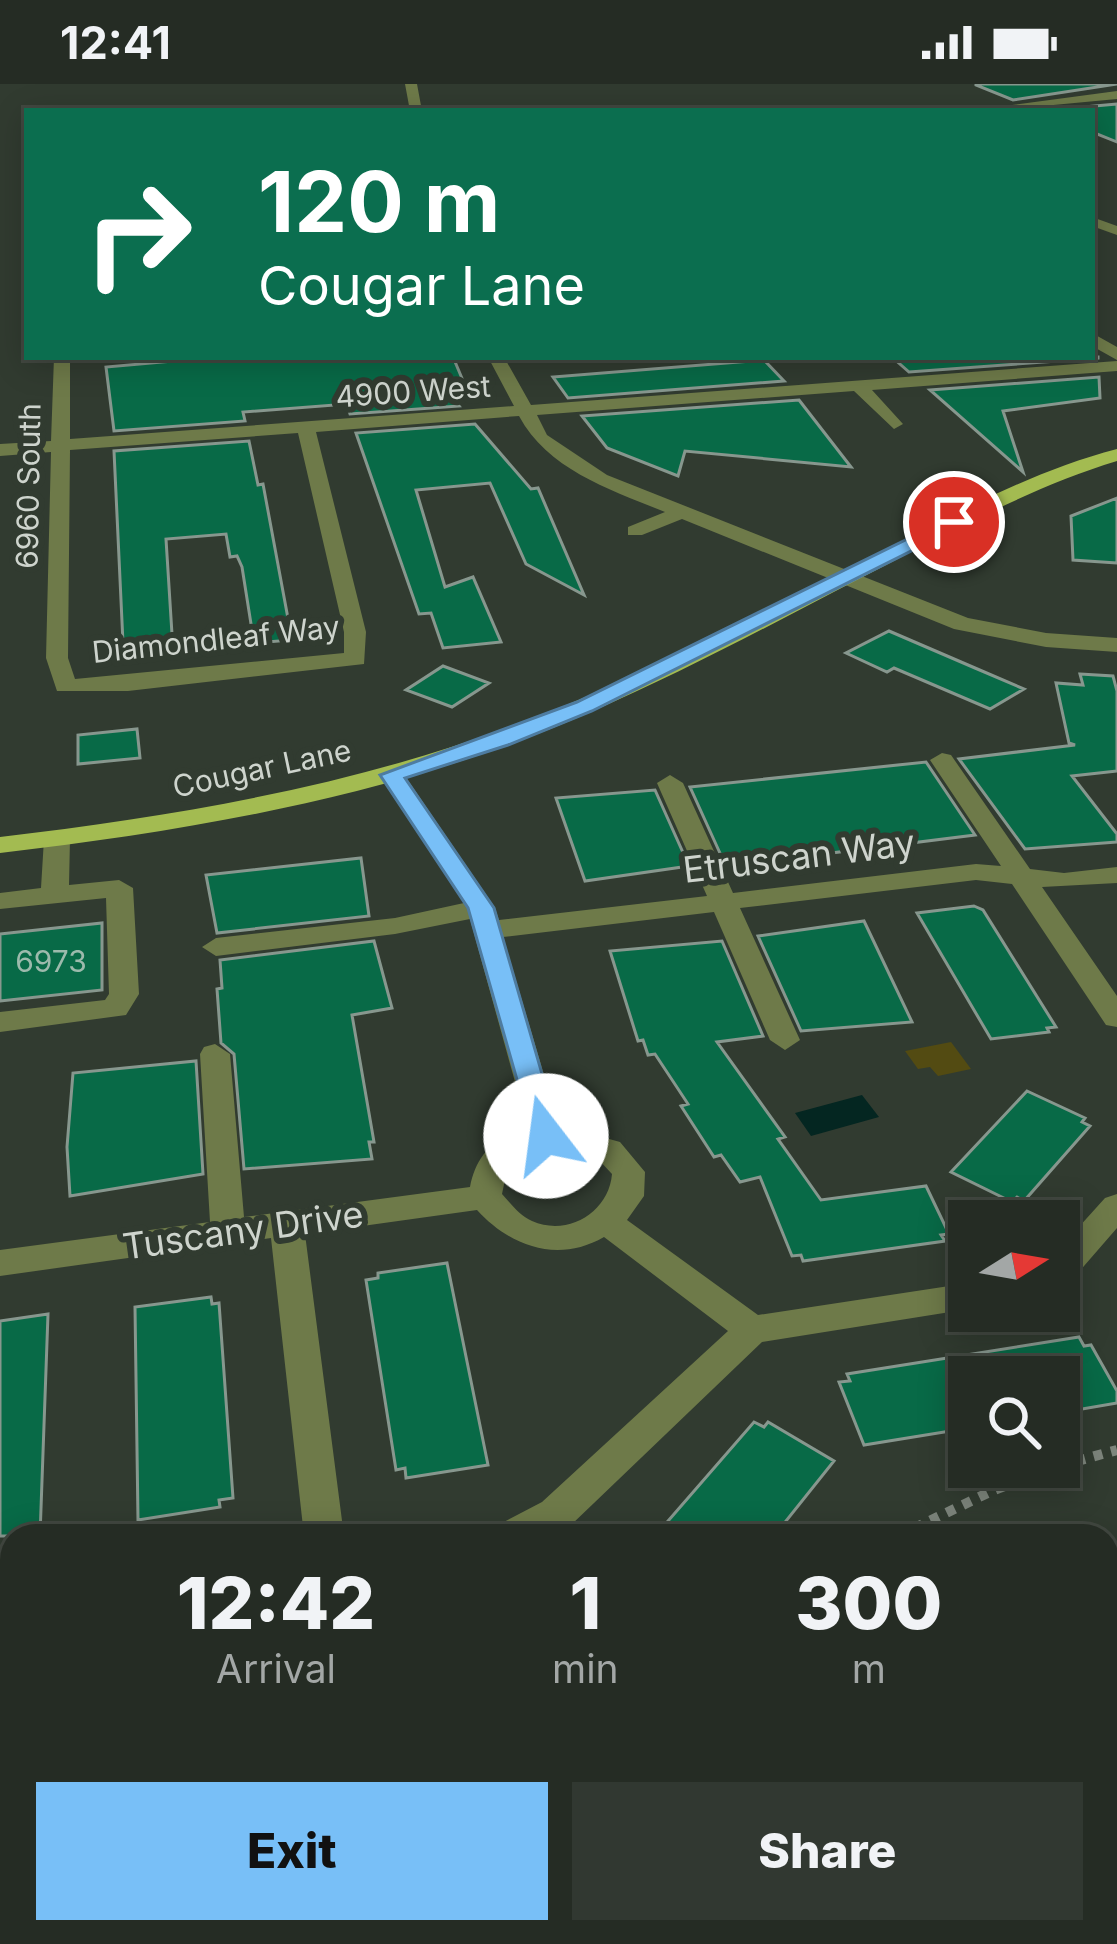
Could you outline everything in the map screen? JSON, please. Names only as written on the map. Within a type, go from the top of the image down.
[{"type":"main road","name":"Cougar Lane","points":[[0,845],[223,812],[392,775],[500,740],[585,706],[1018,490],[1117,455]]},
{"type":"street","points":[[1046,89],[1117,108]]},
{"type":"street","points":[[1020,108],[1117,95]]},
{"type":"street","name":"6960 South","points":[[62,360],[56,658],[65,686]]},
{"type":"street","points":[[497,360],[540,438],[600,479],[841,579],[989,630],[1117,645]]},
{"type":"street","name":"4900 West","points":[[0,450],[1117,366]]},
{"type":"street","points":[[859,386],[894,424]]},
{"type":"street","name":"Diamondleaf Way","points":[[65,686],[128,684],[356,659],[356,632],[306,427]]},
{"type":"street","points":[[635,531],[680,512]]},
{"type":"street","points":[[942,760],[1117,1018]]},
{"type":"street","points":[[392,775],[485,919],[546,1136]]},
{"type":"street","points":[[670,783],[784,1040]]},
{"type":"street","points":[[56,895],[58,839]]},
{"type":"street","name":"Etruscan Way","points":[[216,947],[976,872],[1064,881],[1117,875]]},
{"type":"street","points":[[0,901],[119,888],[124,994],[115,1008],[0,1022]]},
{"type":"street","points":[[215,1054],[227,1232]]},
{"type":"street","points":[[546,1136],[586,1139],[621,1160],[631,1193],[623,1210],[608,1223],[568,1237],[545,1237],[505,1222],[485,1197],[485,1179],[503,1152],[546,1136]]},
{"type":"street","name":"Tuscany Drive","points":[[0,1264],[485,1197]]},
{"type":"street","points":[[1080,1247],[1117,1206]]},
{"type":"street","points":[[608,1223],[752,1330]]},
{"type":"street","points":[[287,1225],[323,1524]]},
{"type":"street","points":[[537,1524],[556,1514],[752,1330],[948,1299]]},
{"type":"path","points":[[1080,1460],[1117,1450]]},
{"type":"path","points":[[922,1524],[1003,1488]]},
{"type":"shaded area","points":[[951,1042],[971,1069],[938,1076],[930,1067],[918,1069],[905,1051]]},
{"type":"water","points":[[862,1095],[879,1117],[811,1136],[795,1113]]},
{"type":"building","points":[[976,84],[1117,84],[1013,100],[976,85]]},
{"type":"building","points":[[1117,104],[1117,142],[1095,133],[1095,108],[1072,108]]},
{"type":"building","points":[[184,360],[454,360],[469,395],[451,396],[459,406],[350,414],[347,404],[243,412],[245,421],[114,431],[106,367]]},
{"type":"building","points":[[764,360],[784,381],[568,398],[553,377]]},
{"type":"building","points":[[895,360],[1071,360],[909,372]]},
{"type":"building","points":[[1099,377],[1100,398],[1003,411],[1023,472],[930,390]]},
{"type":"building","points":[[799,400],[851,467],[685,451],[678,476],[607,448],[582,416]]},
{"type":"building","points":[[475,424],[531,489],[538,488],[584,595],[526,564],[490,483],[416,490],[445,587],[473,577],[501,642],[443,648],[431,613],[419,614],[356,433]]},
{"type":"building","points":[[249,441],[258,485],[263,484],[292,640],[254,643],[242,567],[237,556],[230,557],[226,534],[166,539],[173,650],[134,654],[134,642],[123,643],[114,451]]},
{"type":"building","points":[[1117,498],[1117,563],[1073,560],[1071,516]]},
{"type":"building","points":[[889,631],[1024,689],[990,709],[846,653]]},
{"type":"building","points":[[443,666],[489,683],[452,707],[406,690]]},
{"type":"building","points":[[1080,674],[1113,676],[1117,691],[1117,771],[1072,776],[1117,834],[1117,842],[1025,849],[959,759],[1075,745],[1069,743],[1056,683],[1083,685]]},
{"type":"building","points":[[137,729],[140,758],[78,764],[78,735]]},
{"type":"building","points":[[926,762],[975,835],[767,861],[766,857],[724,862],[690,787]]},
{"type":"building","points":[[655,790],[689,866],[585,881],[556,798]]},
{"type":"building","points":[[361,858],[369,916],[217,933],[206,875]]},
{"type":"building","points":[[974,906],[983,910],[1056,1027],[1047,1028],[1049,1032],[991,1039],[917,913]]},
{"type":"building","points":[[864,921],[912,1022],[801,1031],[758,936]]},
{"type":"building","points":[[102,923],[102,990],[0,1001],[0,934]]},
{"type":"building","points":[[374,941],[392,1008],[352,1015],[374,1142],[369,1142],[372,1159],[244,1169],[234,1054],[221,1043],[220,960]]},
{"type":"building","points":[[722,941],[763,1036],[717,1042],[785,1137],[778,1139],[821,1200],[926,1186],[948,1232],[941,1235],[945,1241],[803,1261],[801,1255],[792,1256],[760,1177],[740,1182],[721,1155],[714,1157],[681,1106],[688,1104],[655,1054],[648,1055],[643,1040],[638,1041],[610,951]]},
{"type":"building","points":[[196,1061],[203,1174],[70,1196],[67,1147],[73,1073]]},
{"type":"building","points":[[1027,1091],[1085,1118],[1082,1122],[1090,1126],[1025,1200],[1008,1200],[951,1172]]},
{"type":"building","points":[[447,1263],[488,1465],[406,1478],[405,1468],[396,1470],[366,1280],[378,1278],[378,1273]]},
{"type":"building","points":[[211,1297],[212,1304],[219,1303],[233,1498],[219,1500],[220,1507],[138,1520],[135,1307]]},
{"type":"building","points":[[48,1314],[40,1524],[0,1524],[0,1321]]},
{"type":"building","points":[[1079,1337],[1084,1346],[1091,1345],[1117,1391],[1117,1403],[1080,1409],[1080,1356],[960,1356]]},
{"type":"building","points":[[948,1358],[948,1431],[864,1445],[839,1382],[850,1381],[847,1374]]},
{"type":"building","points":[[754,1422],[764,1427],[768,1422],[834,1461],[784,1524],[665,1524]]},
{"type":"route","points":[[546,1136],[481,908],[392,775],[585,706],[954,522]]}]
